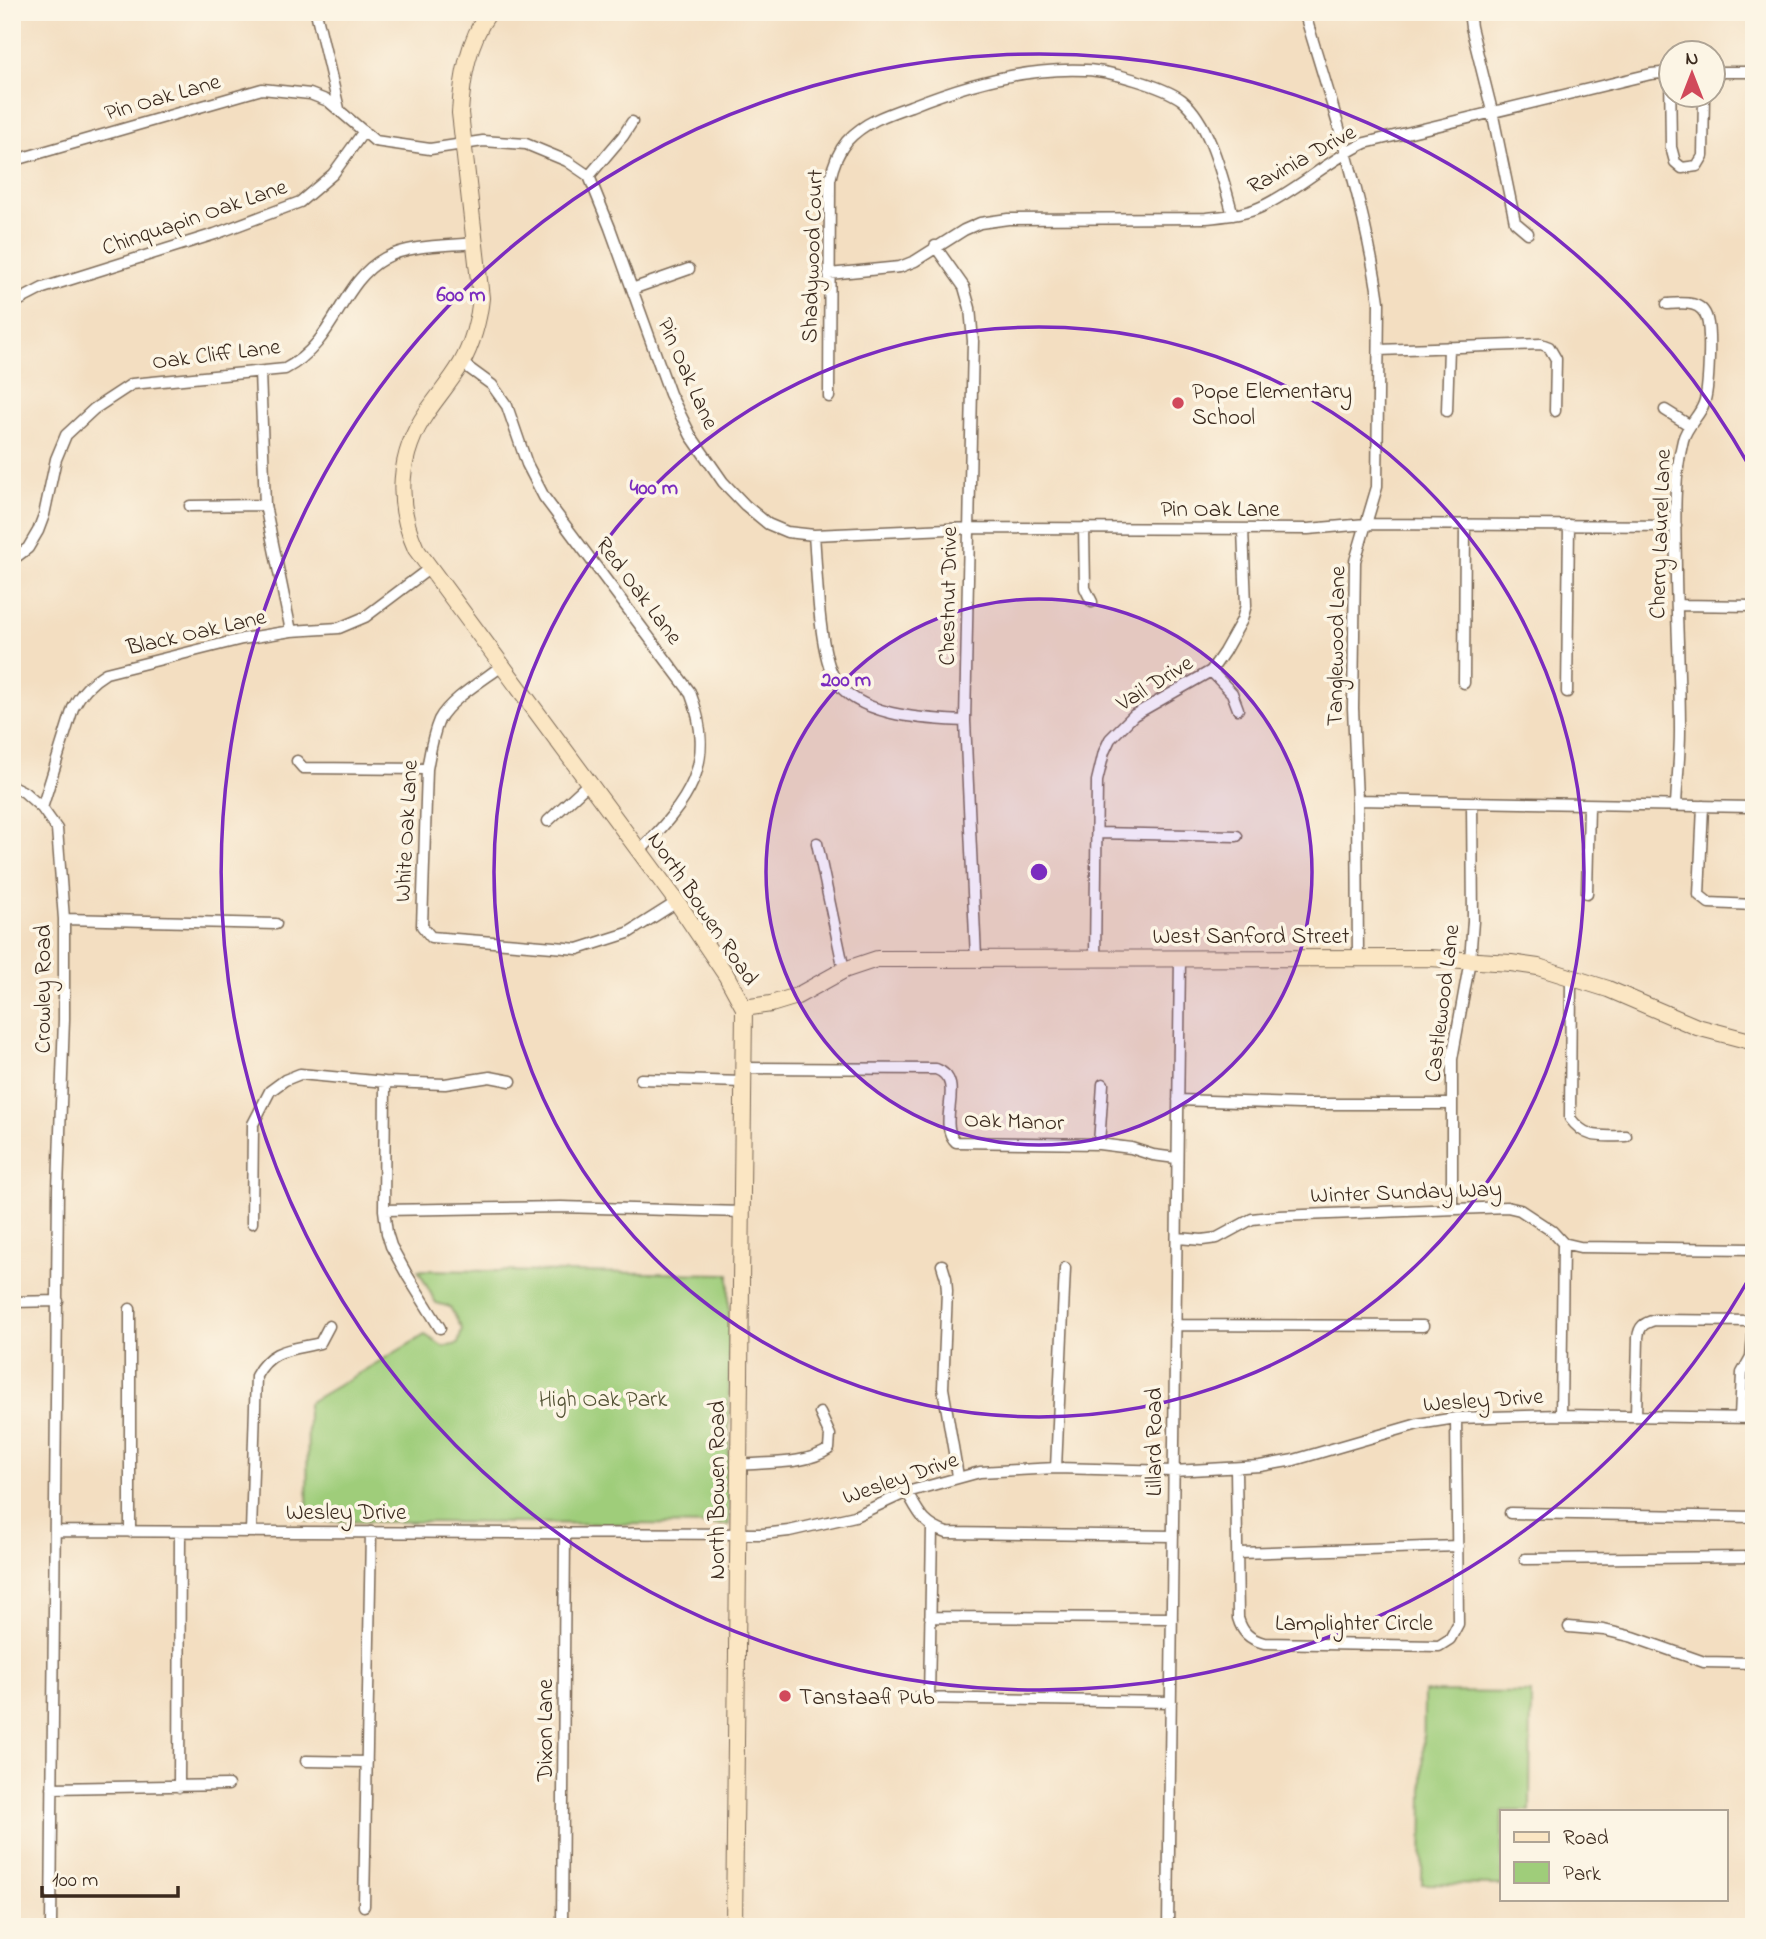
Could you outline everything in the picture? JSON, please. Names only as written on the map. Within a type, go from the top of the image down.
[{"type":"street","points":[[12,24],[14,12]]},
{"type":"street","points":[[316,12],[339,109]]},
{"type":"street","name":"North Bowen Road","points":[[489,12],[480,24],[469,54],[461,94],[462,143],[476,243],[480,316],[462,363],[412,436],[405,457],[402,508],[416,549],[677,902],[726,975],[744,1008],[734,1927]]},
{"type":"street","name":"Tanglewood Lane","points":[[1301,12],[1306,18],[1346,152],[1376,275],[1379,302],[1377,487],[1355,561],[1353,708],[1357,800],[1358,958]]},
{"type":"street","points":[[1469,12],[1515,222],[1528,233]]},
{"type":"street","name":"Shadywood Court","points":[[829,397],[830,180],[833,165],[848,141],[872,121],[960,87],[1072,69],[1111,73],[1179,98],[1198,120],[1214,152],[1233,215]]},
{"type":"street","points":[[1728,72],[1754,72]]},
{"type":"street","name":"Ravinia Drive","points":[[830,274],[900,267],[980,223],[1008,219],[1206,218],[1233,215],[1259,208],[1346,152],[1365,143],[1658,73]]},
{"type":"street","name":"Pin Oak Lane","points":[[12,160],[262,89],[310,94],[328,101],[375,141],[430,149],[483,141],[526,144],[567,161],[589,176],[670,394],[691,436],[723,482],[745,505],[768,524],[787,532],[814,535],[970,528],[1308,529],[1366,524],[1675,526]]},
{"type":"street","points":[[1671,108],[1671,147],[1675,162],[1682,168],[1697,166],[1703,156],[1704,108]]},
{"type":"street","points":[[589,176],[632,122]]},
{"type":"street","name":"Chinquapin Oak Lane","points":[[12,304],[43,288],[215,234],[300,202],[333,174],[364,131]]},
{"type":"street","name":"Oak Cliff Lane","points":[[12,560],[29,548],[38,531],[56,459],[66,435],[94,409],[132,384],[285,369],[300,361],[318,344],[359,279],[369,268],[387,257],[410,250],[476,243]]},
{"type":"street","name":"Chestnut Drive","points":[[935,246],[964,287],[970,308],[973,341],[965,721],[976,957]]},
{"type":"street","points":[[632,289],[689,269]]},
{"type":"street","name":"Cherry Laurel Lane","points":[[1667,304],[1693,303],[1701,307],[1707,317],[1707,392],[1703,406],[1684,436],[1679,459],[1675,526],[1680,733],[1676,806]]},
{"type":"street","points":[[1379,350],[1541,344],[1549,347],[1556,359],[1555,411]]},
{"type":"street","points":[[1447,411],[1449,347]]},
{"type":"street","name":"Red Oak Lane","points":[[462,363],[492,385],[507,406],[527,464],[544,497],[690,692],[698,712],[700,754],[690,792],[675,814],[639,852]]},
{"type":"street","points":[[260,372],[265,505],[291,631]]},
{"type":"street","points":[[1665,410],[1689,425]]},
{"type":"street","points":[[190,506],[265,505]]},
{"type":"street","points":[[1464,683],[1465,525]]},
{"type":"street","points":[[1567,692],[1569,525]]},
{"type":"street","points":[[1084,528],[1085,588],[1092,602]]},
{"type":"street","name":"Vail Drive","points":[[1095,959],[1097,781],[1104,752],[1110,739],[1134,715],[1212,671],[1242,620],[1246,605],[1243,529]]},
{"type":"street","points":[[814,535],[827,658],[834,679],[867,704],[896,715],[965,721]]},
{"type":"street","name":"Black Oak Lane","points":[[42,808],[73,708],[79,696],[94,680],[106,673],[242,639],[291,631],[339,628],[365,617],[430,568]]},
{"type":"street","points":[[1676,605],[1754,606]]},
{"type":"street","name":"White Oak Lane","points":[[503,665],[454,702],[440,718],[430,747],[422,926],[431,937],[578,949],[628,933],[677,902]]},
{"type":"street","points":[[1212,671],[1232,693],[1238,709]]},
{"type":"street","points":[[298,761],[303,768],[427,769]]},
{"type":"street","points":[[548,821],[589,783]]},
{"type":"street","name":"Crowley Road","points":[[12,786],[24,792],[42,808],[57,829],[64,919],[51,1927]]},
{"type":"street","points":[[1357,800],[1751,807]]},
{"type":"street","name":"Castlewood Lane","points":[[1452,1209],[1452,1059],[1470,960],[1474,920],[1472,803]]},
{"type":"street","points":[[1587,893],[1589,806]]},
{"type":"street","points":[[1703,806],[1699,895],[1709,904],[1754,905]]},
{"type":"street","points":[[1097,833],[1237,836]]},
{"type":"street","points":[[817,843],[844,970]]},
{"type":"street","points":[[64,919],[276,923]]},
{"type":"street","name":"West Sanford Street","points":[[744,1008],[797,996],[844,970],[877,959],[976,957],[1470,960],[1511,962],[1538,967],[1608,989],[1697,1027],[1754,1042]]},
{"type":"street","name":"Lillard Road","points":[[1168,1927],[1180,958]]},
{"type":"street","points":[[1572,978],[1570,1118],[1578,1129],[1588,1135],[1626,1136]]},
{"type":"street","name":"Oak Manor","points":[[743,1075],[936,1069],[943,1072],[951,1083],[948,1129],[956,1142],[1100,1144],[1131,1147],[1153,1155],[1176,1157]]},
{"type":"street","points":[[252,1223],[253,1124],[270,1091],[285,1080],[300,1074],[385,1082],[445,1084],[490,1077],[511,1082]]},
{"type":"street","points":[[641,1079],[743,1075]]},
{"type":"street","points":[[385,1082],[384,1210],[387,1233],[391,1246],[440,1328]]},
{"type":"street","points":[[1100,1144],[1103,1084]]},
{"type":"street","points":[[1178,1100],[1299,1104],[1451,1104]]},
{"type":"street","points":[[384,1210],[561,1207],[742,1212]]},
{"type":"street","name":"Winter Sunday Way","points":[[1178,1238],[1217,1238],[1252,1219],[1279,1216],[1507,1208],[1520,1210],[1552,1231],[1563,1243]]},
{"type":"street","points":[[1561,1415],[1563,1243],[1580,1248],[1754,1249]]},
{"type":"street","points":[[942,1265],[947,1291],[943,1388],[958,1476]]},
{"type":"street","points":[[1056,1468],[1066,1268]]},
{"type":"street","points":[[12,1302],[58,1301]]},
{"type":"street","points":[[130,1309],[130,1532]]},
{"type":"street","points":[[1636,1415],[1639,1328],[1655,1320],[1754,1323],[1751,1357],[1742,1373],[1740,1417]]},
{"type":"street","points":[[1175,1325],[1423,1326]]},
{"type":"street","points":[[251,1532],[256,1376],[263,1362],[272,1355],[320,1343],[329,1326]]},
{"type":"street","points":[[739,1465],[790,1460],[823,1453],[829,1449],[831,1440],[820,1413]]},
{"type":"street","name":"Wesley Drive","points":[[55,1531],[739,1534],[789,1531],[855,1516],[907,1492],[980,1472],[1056,1468],[1174,1471],[1236,1468],[1294,1460],[1418,1424],[1456,1418],[1561,1415],[1754,1418]]},
{"type":"street","name":"Lamplighter Circle","points":[[1236,1468],[1238,1618],[1240,1627],[1247,1636],[1264,1643],[1439,1646],[1450,1640],[1458,1624],[1456,1418]]},
{"type":"street","points":[[907,1492],[920,1515],[932,1528],[947,1533],[1173,1536]]},
{"type":"street","points":[[1510,1513],[1754,1517]]},
{"type":"street","points":[[929,1699],[932,1528]]},
{"type":"street","points":[[179,1787],[180,1532]]},
{"type":"street","points":[[364,1906],[371,1532]]},
{"type":"street","name":"Dixon Lane","points":[[562,1927],[565,1533]]},
{"type":"street","points":[[1238,1553],[1458,1546]]},
{"type":"street","points":[[1525,1559],[1754,1557]]},
{"type":"street","points":[[930,1617],[1172,1618]]},
{"type":"street","points":[[1569,1627],[1604,1630],[1633,1637],[1704,1662],[1754,1663]]},
{"type":"street","points":[[911,1698],[1171,1702]]},
{"type":"street","points":[[306,1761],[367,1762]]},
{"type":"street","points":[[52,1788],[228,1785]]},
{"type":"green space","name":"High Oak Park","points":[[418,1270],[729,1274],[729,1525],[307,1521],[308,1403],[425,1335],[444,1347],[458,1344],[462,1329],[450,1307],[436,1303]]},
{"type":"green space","points":[[1424,1692],[1531,1693],[1530,1810],[1500,1810],[1500,1885],[1422,1884]]},
{"type":"place","name":"Pope Elementary School","points":[[1178,403]]},
{"type":"place","name":"Tanstaafl Pub","points":[[785,1696]]}]
